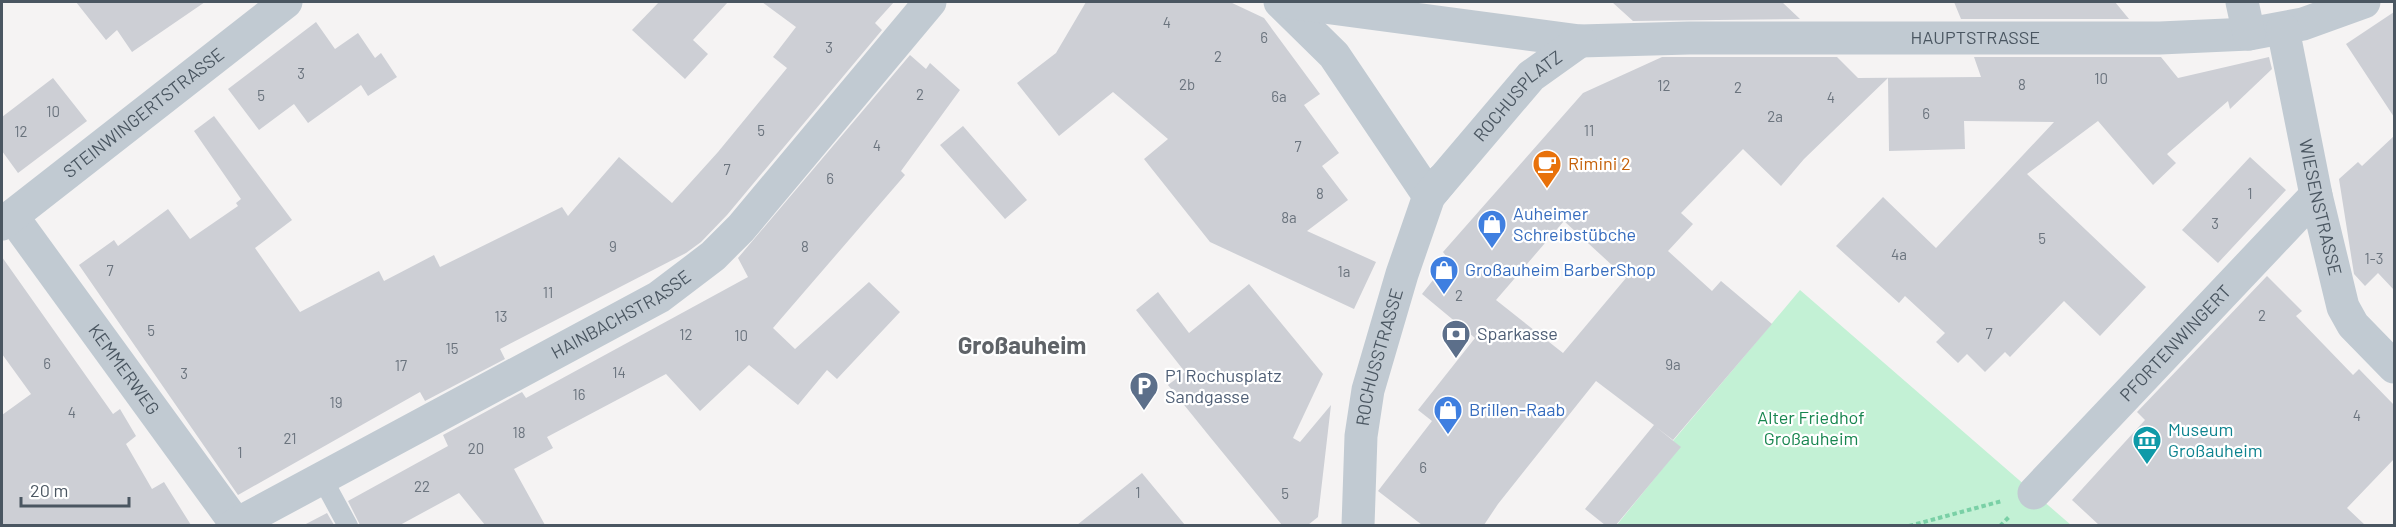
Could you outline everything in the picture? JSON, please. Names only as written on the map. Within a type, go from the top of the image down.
[{"type":"street","name":"STEINWINGERTSTRASSE","points":[[7,220],[286,2]]},
{"type":"street","name":"HAINBACHSTRASSE","points":[[235,525],[659,297],[688,276],[741,228],[930,2]]},
{"type":"street","points":[[1280,2],[1334,56],[1429,196]]},
{"type":"street","name":"ROCHUSPLATZ","points":[[1286,2],[1580,41]]},
{"type":"street","points":[[2242,2],[2249,34]]},
{"type":"street","name":"HAUPTSTRASSE","points":[[1580,41],[1656,38],[2160,38],[2249,34],[2283,29],[2335,14],[2364,2]]},
{"type":"street","name":"WIESENSTRASSE","points":[[2283,29],[2316,195],[2343,307],[2354,325],[2394,367]]},
{"type":"street","name":"ROCHUSPLATZ","points":[[1429,196],[1531,76],[1580,41]]},
{"type":"street","name":"PFORTENWINGERT","points":[[2034,493],[2316,195]]},
{"type":"street","name":"ROCHUSSTRASSE","points":[[1358,525],[1361,436],[1368,390],[1402,274],[1429,196]]},
{"type":"street","name":"KEMMERWEG","points":[[7,220],[235,525]]},
{"type":"lane","points":[[322,478],[348,525]]},
{"type":"path","points":[[1909,525],[2034,493]]},
{"type":"path","points":[[2000,525],[2034,493]]},
{"type":"green space","name":"Alter Friedhof Großauheim","points":[[1800,290],[2071,525],[1616,526],[1680,447],[1673,441]]},
{"type":"building","points":[[76,2],[205,2],[132,52],[117,30],[106,40]]},
{"type":"building","points":[[659,2],[728,2],[693,40],[708,54],[685,79],[632,30]]},
{"type":"building","points":[[762,2],[894,2],[875,23],[882,30],[727,215],[701,242],[686,253],[500,349],[505,359],[425,401],[420,392],[238,495],[79,265],[114,240],[118,246],[168,209],[190,239],[238,206],[236,203],[241,199],[194,131],[214,116],[292,220],[255,248],[300,312],[379,271],[384,281],[434,255],[440,267],[562,207],[568,216],[619,157],[672,203],[718,152],[787,68],[773,57],[796,27]]},
{"type":"building","points":[[1086,2],[1230,2],[1264,18],[1320,94],[1304,105],[1339,153],[1322,166],[1348,200],[1307,231],[1376,262],[1354,309],[1210,242],[1144,159],[1168,139],[1113,92],[1059,136],[1017,83],[1056,53]]},
{"type":"building","points":[[1612,2],[1782,2],[1800,19],[1633,21]]},
{"type":"building","points":[[1954,2],[2115,2],[2129,19],[1961,19]]},
{"type":"building","points":[[2394,12],[2394,117],[2346,44]]},
{"type":"building","points":[[316,22],[335,49],[358,33],[375,58],[381,53],[397,77],[368,96],[361,85],[308,123],[294,104],[259,130],[228,89]]},
{"type":"building","points":[[910,55],[926,69],[930,63],[960,90],[901,171],[905,175],[773,328],[795,349],[869,282],[900,312],[837,379],[827,370],[798,405],[749,365],[700,411],[666,374],[547,437],[553,448],[514,469],[545,525],[485,525],[459,493],[400,525],[360,525],[348,501],[448,446],[443,435],[522,392],[526,398],[748,277],[738,258]]},
{"type":"building","points":[[1662,57],[1837,57],[1858,78],[1981,77],[1974,57],[2161,57],[2178,78],[2269,57],[2272,69],[2230,109],[2228,101],[2167,154],[2176,163],[2153,185],[2098,121],[2027,174],[2146,287],[2100,336],[2064,301],[2010,357],[2005,352],[1985,372],[1967,354],[1958,363],[1936,342],[1945,333],[1905,296],[1899,303],[1836,246],[1883,197],[1936,248],[2054,122],[1964,121],[1965,149],[1889,151],[1888,78],[1804,159],[1781,186],[1743,149],[1681,213],[1693,224],[1668,251],[1712,291],[1721,281],[1772,324],[1673,440],[1656,427],[1681,447],[1616,525],[1605,525],[1585,509],[1654,425],[1596,381],[1498,504],[1484,525],[1422,525],[1378,491],[1432,421],[1418,410],[1475,338],[1422,294],[1449,260],[1443,252],[1583,93]],"holes":[[[1564,221],[1626,278],[1563,353],[1496,300]]]},
{"type":"building","points":[[53,78],[87,121],[18,173],[2,151],[2,117]]},
{"type":"building","points":[[963,126],[1027,200],[1005,219],[940,145]]},
{"type":"building","points":[[2394,136],[2394,290],[2378,273],[2365,286],[2354,274],[2339,179],[2358,162],[2362,166]]},
{"type":"building","points":[[2250,157],[2286,190],[2218,263],[2182,230]]},
{"type":"building","points":[[2,257],[113,414],[120,409],[136,436],[126,444],[152,489],[164,482],[191,525],[2,525],[2,415],[31,394],[2,354]]},
{"type":"building","points":[[2267,276],[2302,311],[2296,316],[2353,375],[2359,369],[2394,405],[2394,459],[2347,508],[2365,525],[2099,525],[2072,500],[2145,420],[2137,412]]},
{"type":"building","points":[[1249,284],[1323,374],[1293,438],[1300,442],[1331,405],[1318,517],[1308,525],[1282,525],[1168,385],[1185,372],[1136,310],[1158,292],[1189,333]]},
{"type":"building","points":[[1142,473],[1185,525],[1077,525]]},
{"type":"building","points":[[327,513],[334,525],[304,525]]},
{"type":"place","name":"Rimini 2","points":[[1547,190]]},
{"type":"place","name":"Auheimer Schreibstübche","points":[[1492,250]]},
{"type":"place","name":"Großauheim BarberShop","points":[[1444,296]]},
{"type":"place","name":"Sparkasse","points":[[1456,360]]},
{"type":"place","name":"P1 Rochusplatz Sandgasse","points":[[1144,412]]},
{"type":"place","name":"Brillen-Raab","points":[[1448,436]]},
{"type":"place","name":"Museum Großauheim","points":[[2147,466]]},
{"type":"district","name":"Großauheim","points":[[1022,346]]}]
